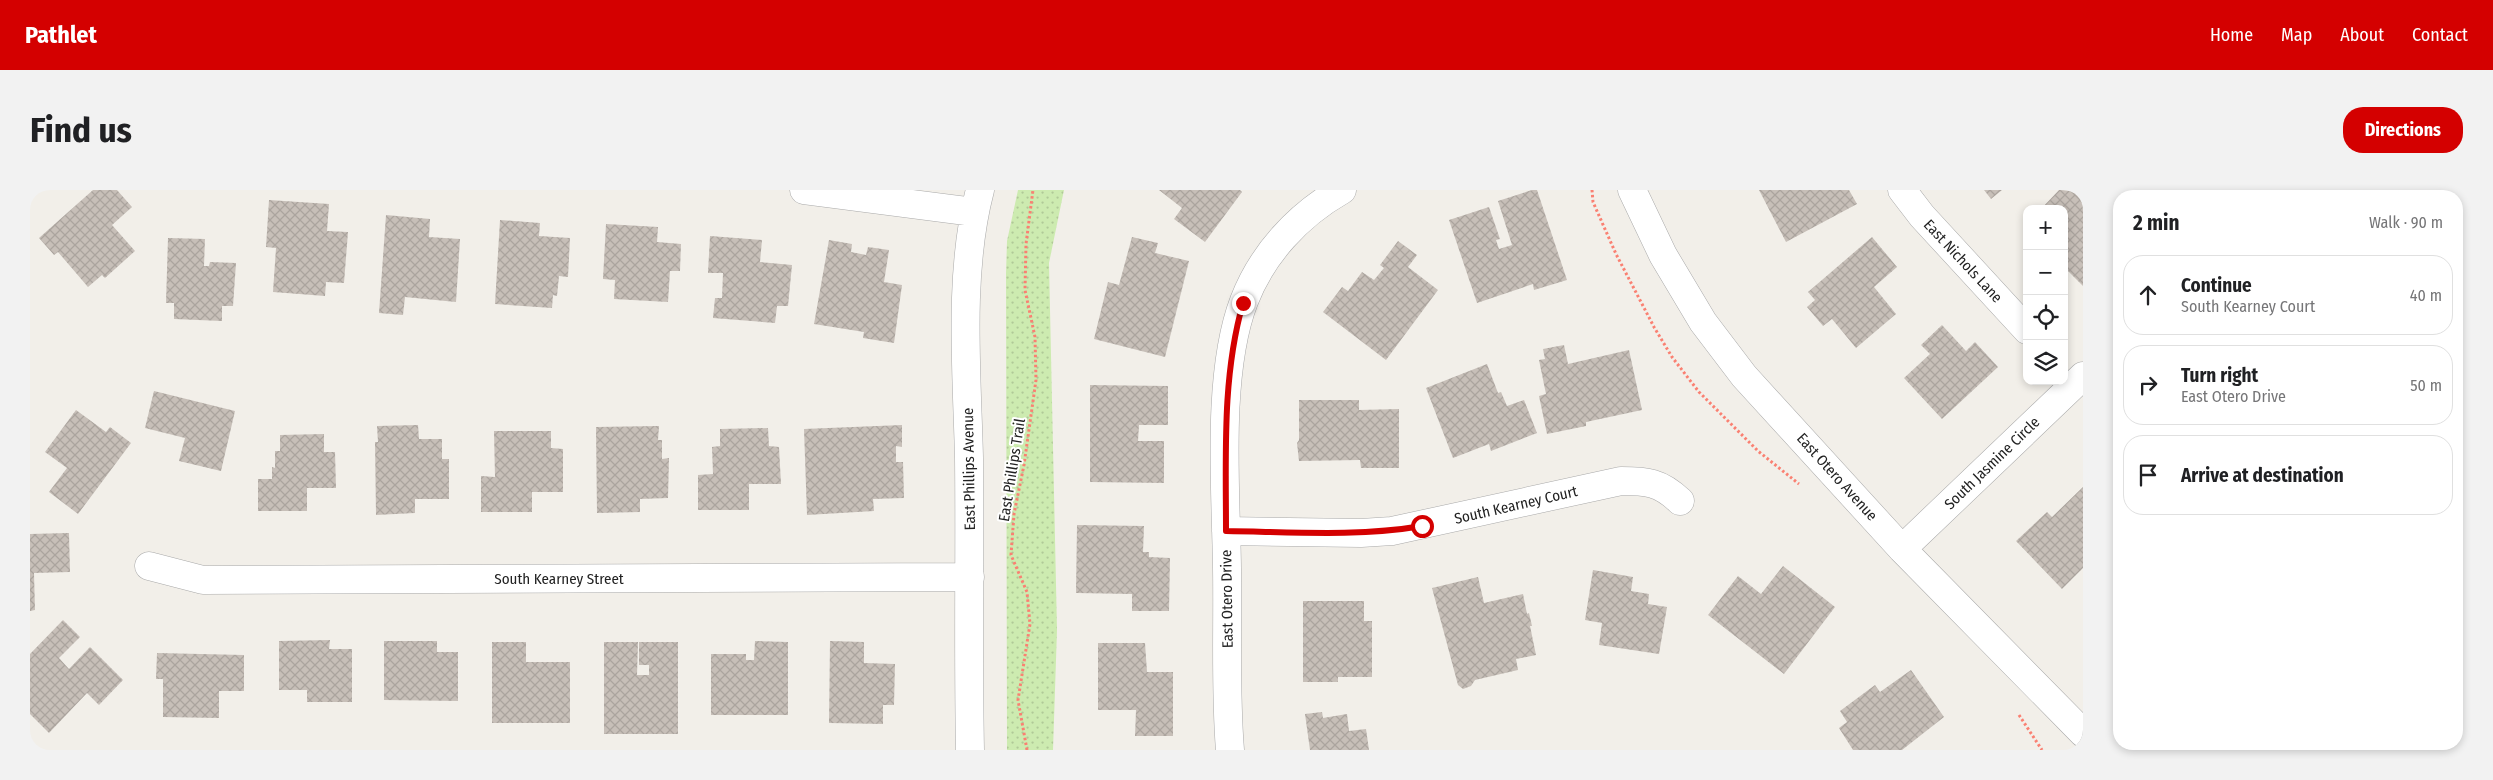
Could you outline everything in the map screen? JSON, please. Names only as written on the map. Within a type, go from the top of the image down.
[{"type":"street","points":[[804,190],[977,201]]},
{"type":"street","name":"East Otero Drive","points":[[1230,750],[1226,419],[1235,332],[1243,303],[1251,285],[1270,253],[1292,227],[1323,201],[1342,190]]},
{"type":"street","name":"East Otero Avenue","points":[[1632,190],[1663,255],[1703,322],[1744,376],[1902,549],[2083,733]]},
{"type":"street","name":"East Nichols Lane","points":[[1902,190],[1922,216],[2023,326]]},
{"type":"street","name":"East Phillips Avenue","points":[[970,750],[970,577],[966,304],[977,201]]},
{"type":"street","name":"South Jasmine Circle","points":[[1902,549],[2075,376]]},
{"type":"street","name":"South Kearney Court","points":[[1226,531],[1392,531],[1620,481],[1646,481],[1666,488],[1680,501]]},
{"type":"street","name":"South Kearney Street","points":[[149,566],[202,580],[970,577]]},
{"type":"path","name":"East Phillips Trail","points":[[1027,750],[1018,700],[1030,624],[1027,592],[1011,555],[1014,514],[1029,436],[1036,380],[1035,337],[1026,290],[1026,244],[1033,190]]},
{"type":"green space","points":[[1018,190],[1064,190],[1049,263],[1057,630],[1053,750],[1007,750],[1006,274],[1007,241]]},
{"type":"building","points":[[93,190],[117,190],[132,207],[112,225],[135,251],[105,278],[102,275],[88,287],[58,252],[54,255],[39,238]]},
{"type":"building","points":[[1159,190],[1240,190],[1242,192],[1205,242],[1174,219],[1182,208]]},
{"type":"building","points":[[1537,190],[1567,280],[1534,290],[1533,284],[1477,303],[1449,220],[1489,207],[1500,239],[1496,240],[1499,249],[1512,245],[1498,201]]},
{"type":"building","points":[[1759,190],[1849,190],[1857,204],[1786,242]]},
{"type":"building","points":[[1984,190],[2002,190],[1991,199]]},
{"type":"building","points":[[2059,190],[2083,191],[2083,286],[2068,271],[2068,205],[2045,205]]},
{"type":"building","points":[[269,200],[329,204],[327,231],[348,232],[344,283],[326,282],[325,296],[273,292],[276,248],[266,247]]},
{"type":"building","points":[[386,215],[430,219],[429,237],[460,239],[456,302],[405,297],[403,315],[379,313]]},
{"type":"building","points":[[500,220],[540,223],[539,236],[570,238],[568,277],[559,276],[557,296],[553,295],[552,308],[495,304]]},
{"type":"building","points":[[606,224],[658,227],[657,242],[681,244],[680,271],[670,271],[668,302],[614,299],[615,280],[603,279]]},
{"type":"building","points":[[710,236],[762,240],[760,262],[792,265],[788,306],[777,306],[775,323],[713,318],[715,298],[722,298],[723,273],[708,273]]},
{"type":"building","points":[[1132,237],[1158,243],[1155,253],[1189,261],[1165,357],[1094,339],[1108,282],[1119,285]]},
{"type":"building","points":[[1872,237],[1897,267],[1874,287],[1896,314],[1856,348],[1832,319],[1823,326],[1807,307],[1815,300],[1808,292]]},
{"type":"building","points":[[168,238],[205,239],[204,266],[209,266],[210,262],[236,263],[233,306],[222,306],[222,321],[174,319],[174,303],[166,303]]},
{"type":"building","points":[[829,240],[852,244],[851,252],[866,255],[868,247],[889,250],[884,282],[902,285],[894,343],[863,338],[864,332],[814,324]]},
{"type":"building","points":[[1398,241],[1417,255],[1408,267],[1438,290],[1386,360],[1323,312],[1342,287],[1348,291],[1362,272],[1374,280],[1384,268],[1380,265]]},
{"type":"building","points":[[1942,325],[1966,351],[1975,342],[1998,367],[1942,419],[1904,378],[1930,354],[1921,345]]},
{"type":"building","points":[[1564,345],[1568,364],[1629,350],[1642,410],[1586,422],[1586,426],[1547,434],[1539,396],[1546,394],[1539,360],[1545,359],[1543,349]]},
{"type":"building","points":[[1487,364],[1498,393],[1501,392],[1507,406],[1524,400],[1537,433],[1491,451],[1489,444],[1453,458],[1426,388]]},
{"type":"building","points":[[1090,385],[1168,386],[1168,425],[1139,425],[1138,441],[1164,441],[1164,483],[1090,482]]},
{"type":"building","points":[[154,391],[235,411],[221,471],[179,461],[185,438],[145,428]]},
{"type":"building","points":[[1299,400],[1359,400],[1359,410],[1399,409],[1399,468],[1361,468],[1360,460],[1299,461],[1297,443],[1299,440]]},
{"type":"building","points":[[76,410],[106,432],[110,427],[131,443],[78,514],[49,492],[67,468],[45,452]]},
{"type":"building","points":[[418,425],[419,439],[442,439],[442,459],[449,459],[449,499],[415,499],[415,513],[376,515],[375,442],[378,442],[377,426]]},
{"type":"building","points":[[902,425],[902,447],[896,446],[896,462],[903,462],[904,498],[873,499],[874,511],[807,515],[804,429]]},
{"type":"building","points":[[659,426],[658,440],[662,440],[662,459],[669,458],[668,498],[640,499],[640,512],[597,513],[596,427]]},
{"type":"building","points":[[768,428],[769,446],[779,447],[781,484],[749,484],[749,510],[698,510],[698,475],[713,474],[712,447],[720,446],[720,429]]},
{"type":"building","points":[[494,431],[551,431],[551,448],[563,449],[563,492],[532,492],[532,512],[481,512],[481,476],[495,477]]},
{"type":"building","points":[[324,434],[324,452],[335,452],[336,488],[307,488],[307,511],[258,511],[258,479],[272,479],[272,467],[275,468],[275,451],[280,451],[280,435]]},
{"type":"building","points":[[2083,487],[2083,568],[2062,589],[2016,541],[2047,512],[2052,517]]},
{"type":"building","points":[[1077,525],[1144,526],[1143,552],[1149,552],[1149,557],[1170,558],[1169,611],[1132,611],[1132,594],[1076,593]]},
{"type":"building","points":[[69,533],[70,572],[34,573],[35,610],[30,611],[30,534]]},
{"type":"building","points":[[1783,566],[1835,607],[1784,674],[1708,615],[1738,576],[1761,594]]},
{"type":"building","points":[[1593,570],[1633,577],[1631,591],[1649,594],[1648,604],[1667,607],[1659,654],[1599,645],[1602,623],[1585,620]]},
{"type":"building","points":[[1478,577],[1484,603],[1523,594],[1527,614],[1529,613],[1532,626],[1530,626],[1536,655],[1516,659],[1518,670],[1475,680],[1471,686],[1463,689],[1458,685],[1432,588]]},
{"type":"building","points":[[1303,601],[1364,601],[1364,621],[1372,621],[1372,677],[1338,677],[1338,682],[1303,682]]},
{"type":"building","points":[[63,620],[80,637],[59,658],[69,669],[90,647],[123,680],[99,705],[87,693],[49,733],[30,714],[30,654]]},
{"type":"building","points":[[330,640],[329,649],[352,649],[352,702],[307,702],[307,690],[279,690],[279,641]]},
{"type":"building","points":[[384,641],[437,641],[437,652],[458,652],[458,701],[384,700]]},
{"type":"building","points":[[755,641],[788,642],[788,715],[711,715],[711,654],[746,654],[746,660],[754,660]]},
{"type":"building","points":[[830,641],[864,642],[864,663],[895,664],[894,705],[883,705],[883,724],[829,723]]},
{"type":"building","points":[[492,642],[526,642],[526,662],[570,662],[570,723],[492,723]]},
{"type":"building","points":[[604,642],[638,642],[637,675],[649,675],[649,665],[639,665],[639,642],[678,642],[678,734],[604,734]]},
{"type":"building","points":[[1098,643],[1145,643],[1147,672],[1173,672],[1173,736],[1135,736],[1136,710],[1098,710]]},
{"type":"building","points":[[157,653],[244,655],[244,691],[219,691],[219,718],[163,717],[163,679],[156,679]]},
{"type":"building","points":[[1911,670],[1944,717],[1902,750],[1853,750],[1839,728],[1847,722],[1840,711],[1875,685],[1880,692]]},
{"type":"building","points":[[1322,712],[1323,718],[1347,714],[1349,731],[1366,729],[1369,750],[1310,750],[1305,714]]},
{"type":"route","points":[[1243,303],[1235,332],[1229,377],[1226,419],[1226,531],[1361,532],[1392,531],[1422,526]]}]
